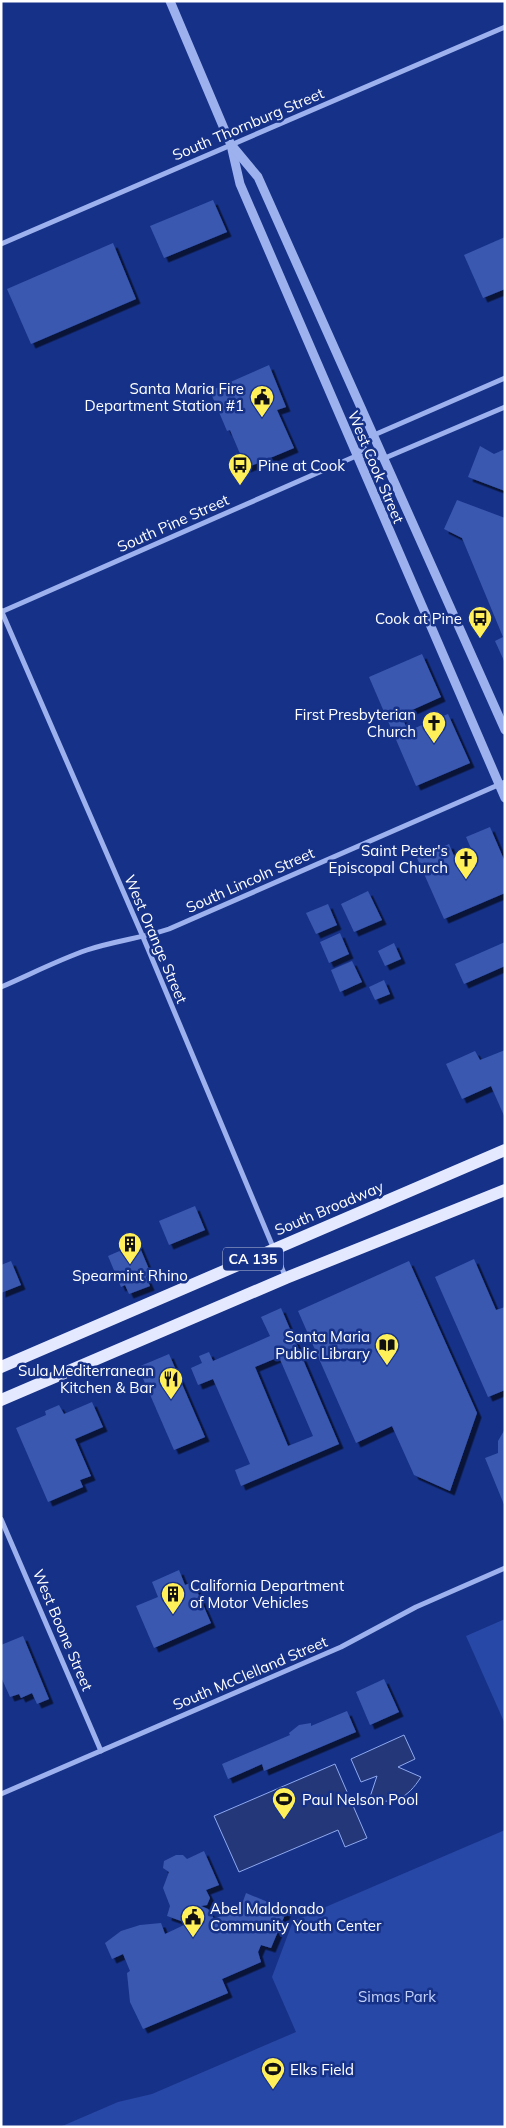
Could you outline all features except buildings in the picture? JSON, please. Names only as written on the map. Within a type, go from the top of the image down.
[{"type":"main road","name":"South Broadway","points":[[1,1367],[505,1150]]},
{"type":"main road","name":"CA 135","points":[[1,1400],[286,1278],[505,1190]]},
{"type":"street","name":"West Cook Street","points":[[170,1],[231,145],[240,184],[356,456],[502,783],[505,798]]},
{"type":"street","name":"South Thornburg Street","points":[[1,244],[505,27]]},
{"type":"street","name":"West Cook Street","points":[[231,145],[258,177],[505,730]]},
{"type":"street","name":"South Pine Street","points":[[2,611],[356,456],[374,435],[505,378]]},
{"type":"street","name":"South Pine Street","points":[[356,456],[385,458],[505,407]]},
{"type":"street","name":"West Orange Street","points":[[2,611],[143,938],[286,1278]]},
{"type":"street","name":"South Lincoln Street","points":[[1,987],[86,951],[113,943],[143,938],[169,929],[502,783]]},
{"type":"street","name":"West Boone Street","points":[[1,1519],[101,1751]]},
{"type":"street","name":"South McClelland Street","points":[[1,1794],[341,1647],[416,1607],[505,1568]]},
{"type":"green space","points":[[505,1619],[505,1724],[466,1636]]},
{"type":"green space","name":"Simas Park","points":[[505,1830],[505,2127],[60,2127],[118,2102],[152,2094],[296,2032],[272,1977],[293,1921]]},
{"type":"shaded area","points":[[404,1735],[415,1759],[398,1767],[421,1777],[411,1790],[400,1798],[386,1801],[369,1800],[377,1776],[361,1782],[351,1759]]},
{"type":"shaded area","points":[[335,1764],[367,1838],[345,1847],[338,1830],[239,1872],[214,1816]]},
{"type":"place","name":"Santa Maria Fire Department Station #1","points":[[262,418]]},
{"type":"place","name":"Pine at Cook","points":[[240,486]]},
{"type":"place","name":"Cook at Pine","points":[[480,639]]},
{"type":"place","name":"First Presbyterian Church","points":[[434,744]]},
{"type":"place","name":"Saint Peter's Episcopal Church","points":[[466,880]]},
{"type":"place","name":"Spearmint Rhino","points":[[130,1265]]},
{"type":"place","name":"Santa Maria Public Library","points":[[387,1366]]},
{"type":"place","name":"Sula Mediterranean Kitchen & Bar","points":[[171,1400]]},
{"type":"place","name":"California Department of Motor Vehicles","points":[[173,1615]]},
{"type":"place","name":"Paul Nelson Pool","points":[[284,1820]]},
{"type":"place","name":"Abel Maldonado Community Youth Center","points":[[193,1938]]},
{"type":"place","name":"Elks Field","points":[[273,2090]]}]
